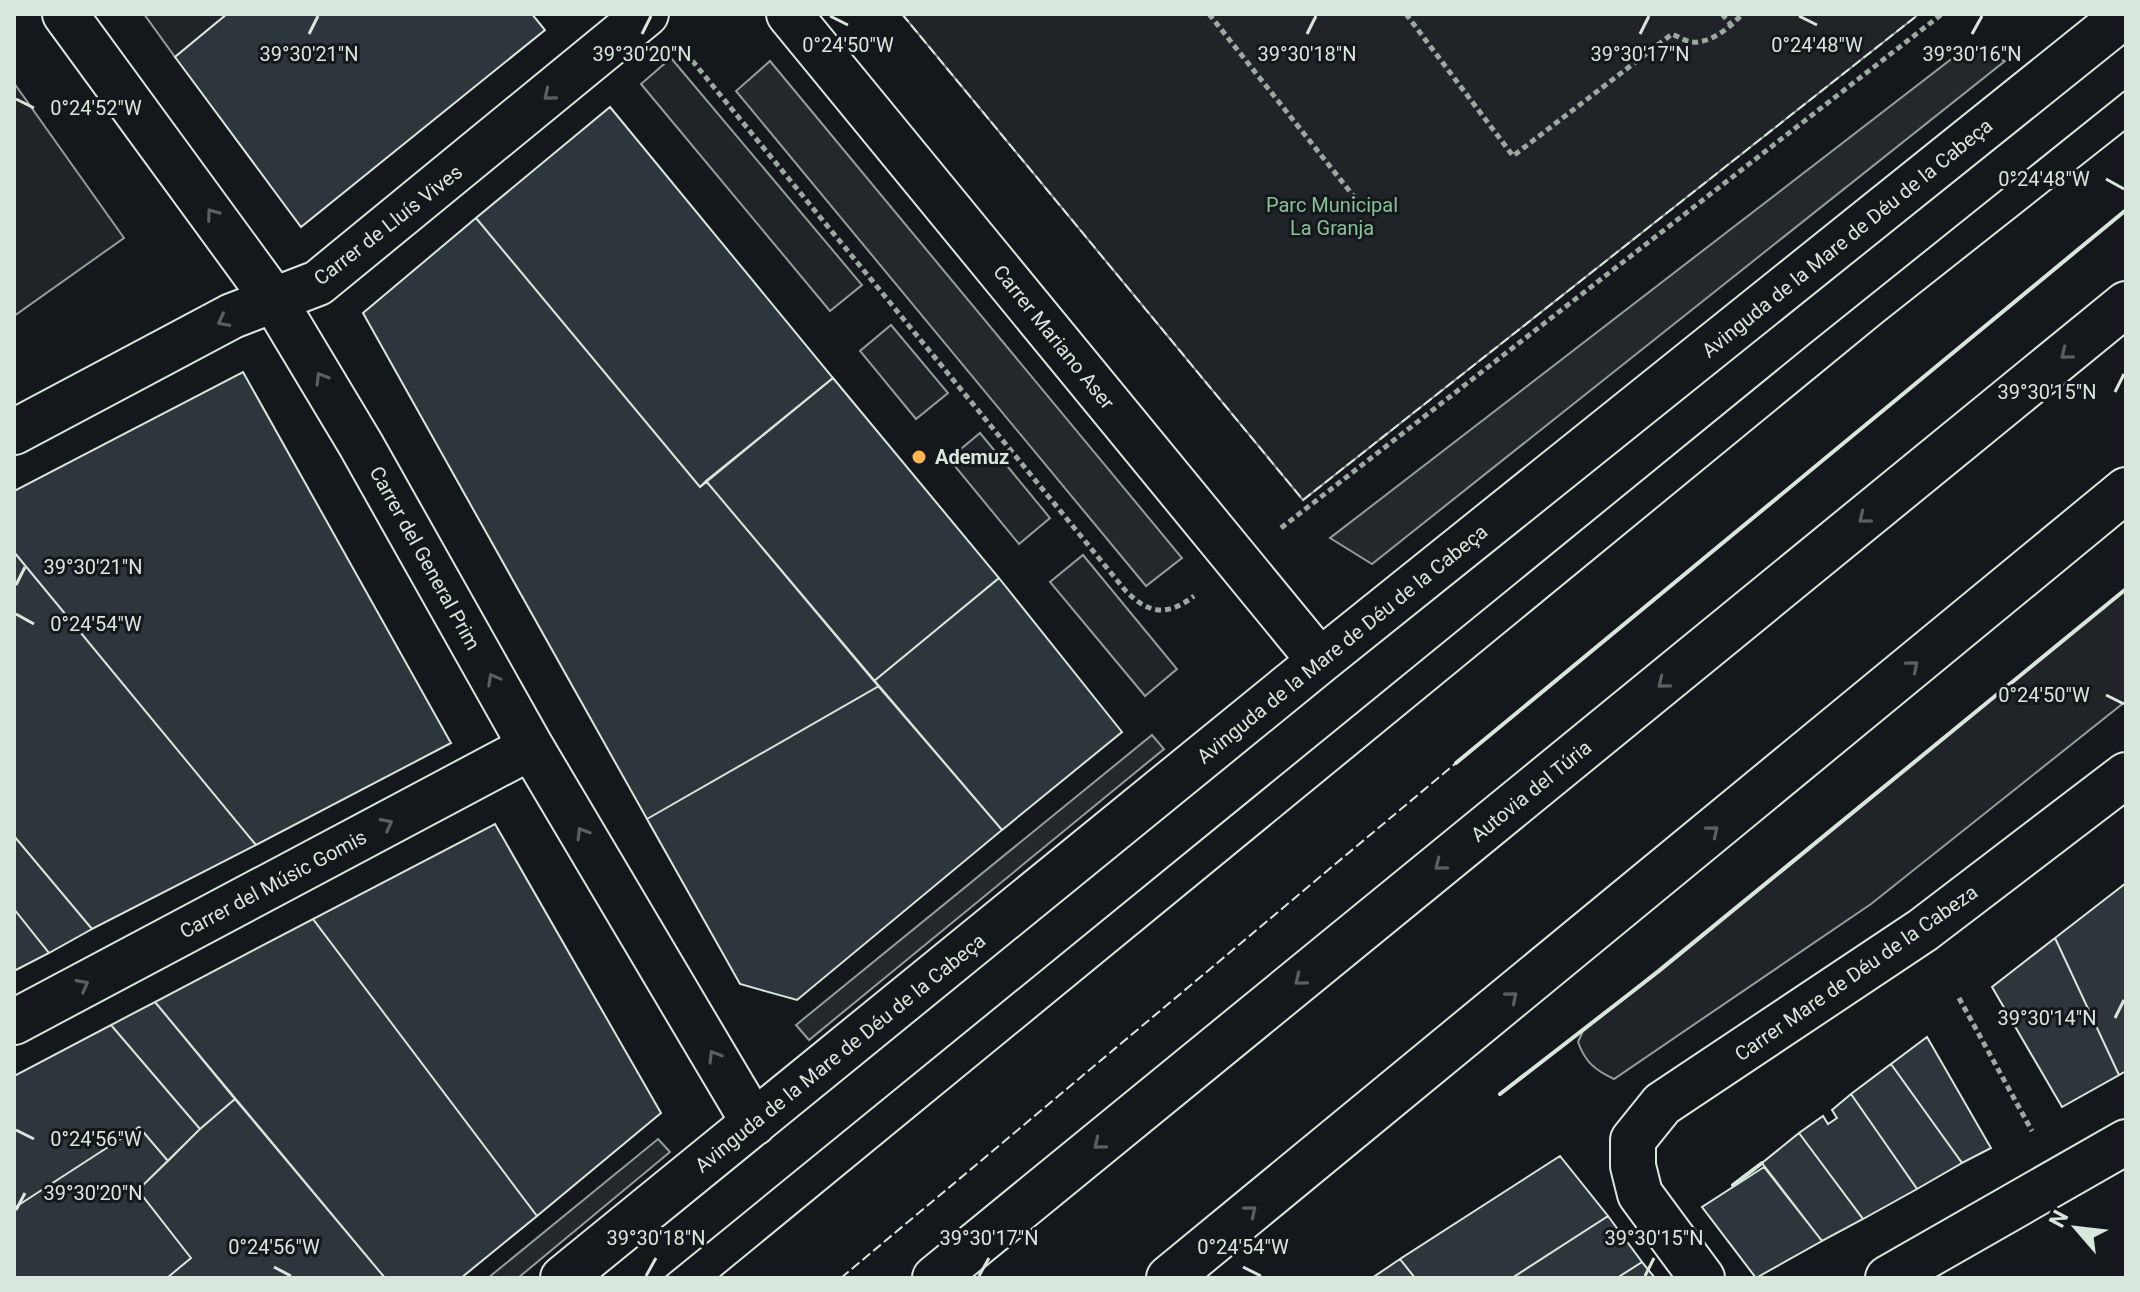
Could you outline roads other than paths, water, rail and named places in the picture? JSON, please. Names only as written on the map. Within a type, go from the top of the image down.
[{"type":"main road","name":"Carrer del General Prim","points":[[65,14],[274,300],[361,445],[531,747],[754,1123]]},
{"type":"main road","name":"Carrer de Lluís Vives","points":[[14,432],[232,316],[318,283],[646,14]]},
{"type":"main road","name":"Carrer Mariano Aser","points":[[789,14],[1320,661]]},
{"type":"main road","name":"Avinguda de la Mare de Déu de la Cabeça","points":[[563,1278],[1320,661],[2126,14]]},
{"type":"main road","name":"Autovia del Túria","points":[[935,1278],[2126,304]]},
{"type":"main road","points":[[1169,1278],[2126,490]]},
{"type":"main road","name":"Carrer del Músic Gomis","points":[[14,1022],[531,747]]},
{"type":"main road","name":"Carrer Mare de Déu de la Cabeza","points":[[1702,1278],[1640,1194],[1633,1166],[1633,1140],[1662,1104],[1923,930],[2126,775]]},
{"type":"main road","points":[[1888,1278],[2126,1142]]},
{"type":"tram line","points":[[664,1278],[1808,345],[2126,90]]},
{"type":"tram line","points":[[718,1278],[1883,322],[2126,130]]},
{"type":"place","name":"Ademuz","points":[[919,457]]},
{"type":"park label","name":"Parc Municipal La Granja","points":[[1332,216]]}]
